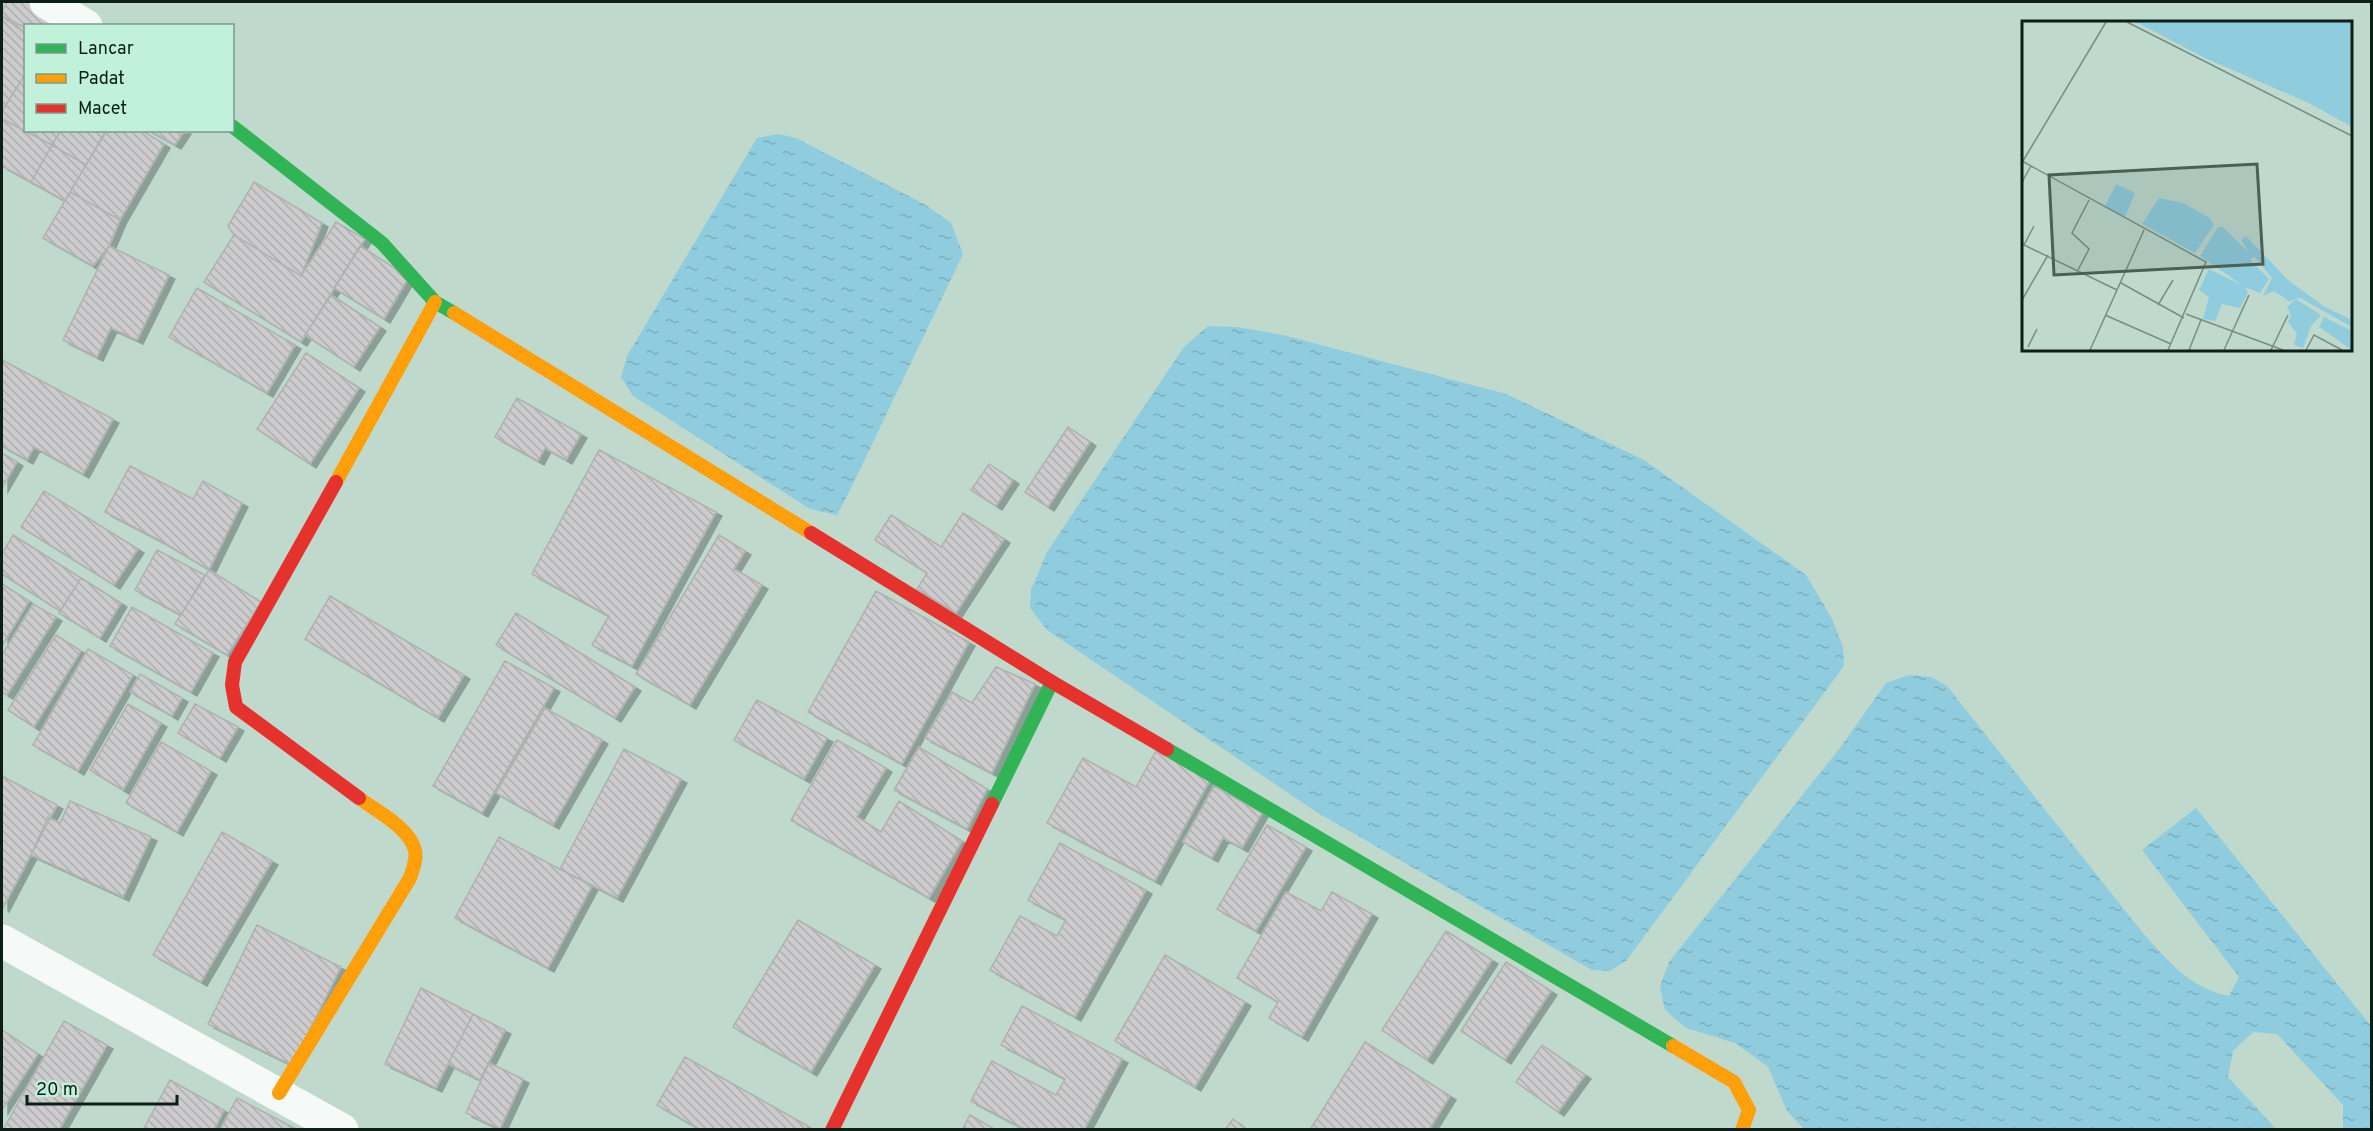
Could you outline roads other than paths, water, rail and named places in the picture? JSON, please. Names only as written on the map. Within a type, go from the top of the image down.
[{"type":"street","points":[[46,2],[83,24]]},
{"type":"street","points":[[234,128],[382,243],[435,302],[1052,682],[1734,1082],[1749,1110],[1742,1130]]},
{"type":"street","points":[[279,1093],[410,879],[417,862],[414,842],[398,827],[236,707],[230,684],[232,672],[435,302]]},
{"type":"street","points":[[832,1130],[1052,682]]},
{"type":"street","points":[[2,941],[342,1130]]},
{"type":"water","points":[[778,134],[796,138],[924,204],[951,223],[963,254],[837,515],[810,509],[633,396],[621,377],[627,356],[757,138]]},
{"type":"water","points":[[1208,326],[1237,327],[1283,335],[1506,394],[1644,460],[1806,575],[1831,617],[1843,647],[1844,666],[1626,961],[1610,971],[1592,970],[1318,813],[1047,630],[1030,608],[1031,590],[1047,552],[1184,347]]},
{"type":"water","points":[[1909,675],[1931,677],[1947,686],[2161,953],[2191,980],[2229,996],[2239,977],[2142,850],[2196,808],[2371,1026],[2371,1129],[2343,1129],[2343,1105],[2277,1034],[2253,1032],[2233,1051],[2228,1077],[2276,1129],[1804,1129],[1787,1111],[1768,1067],[1735,1043],[1686,1028],[1665,1010],[1660,986],[1669,962],[1840,748],[1886,683]]}]
